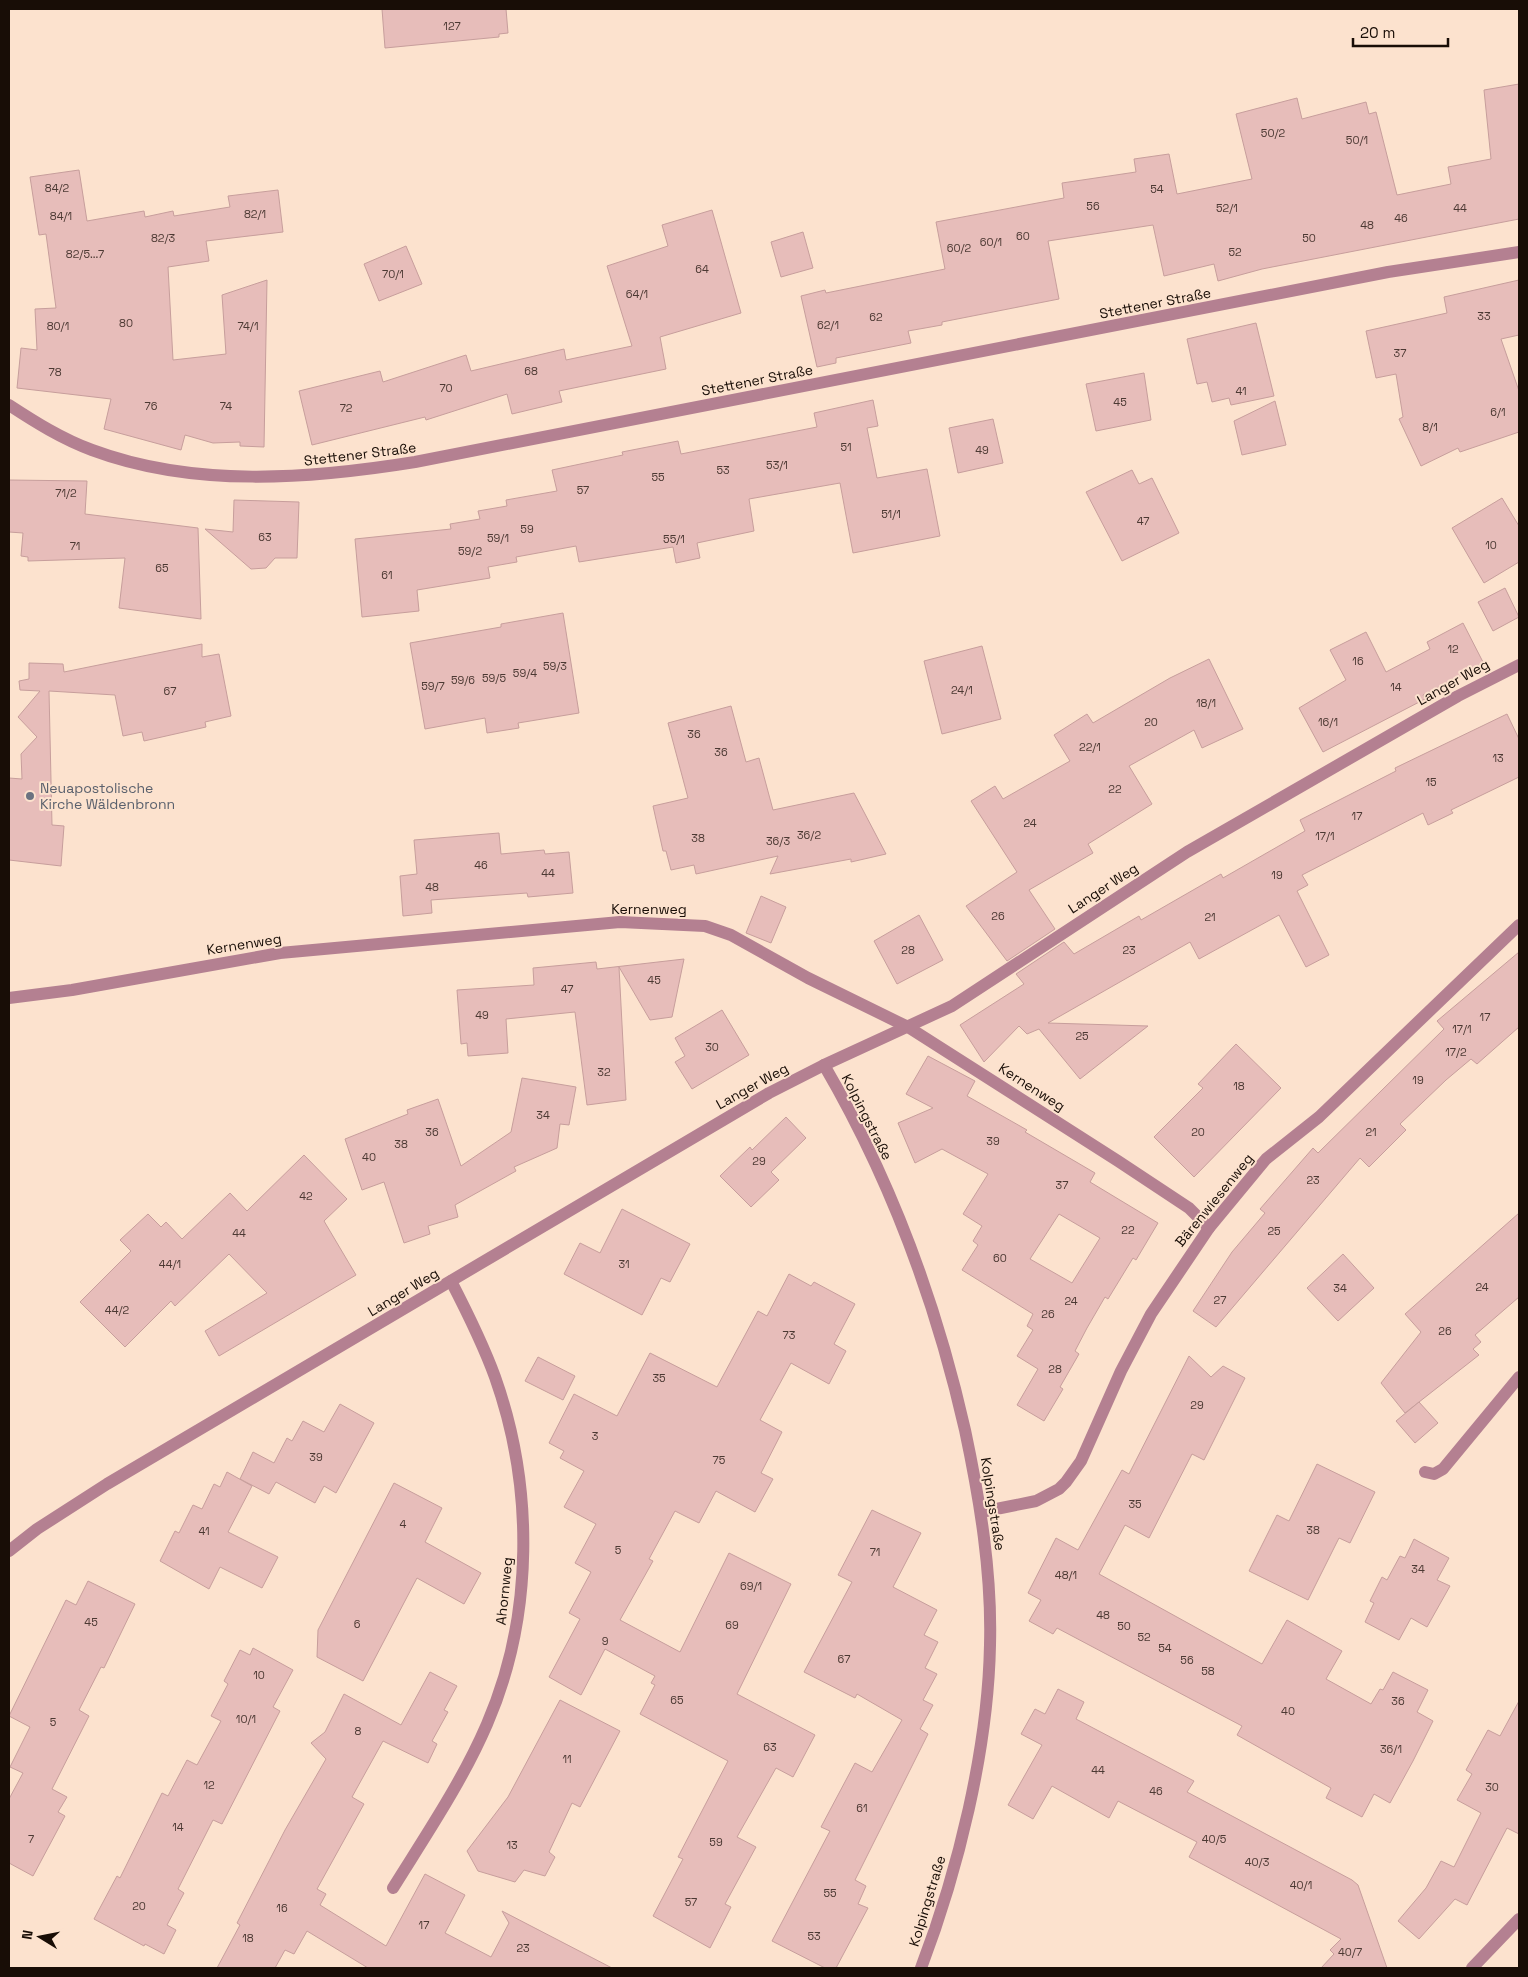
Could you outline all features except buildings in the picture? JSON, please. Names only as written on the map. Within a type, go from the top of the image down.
[{"type":"street","name":"Stettener Straße","points":[[9,405],[72,442],[113,457],[141,464],[224,475],[315,476],[415,462],[1388,272],[1519,252]]},
{"type":"street","name":"Langer Weg","points":[[9,1551],[37,1529],[107,1484],[769,1093],[824,1065],[908,1027],[964,998],[1134,886],[1262,807],[1458,696],[1519,665]]},
{"type":"street","name":"Kernenweg","points":[[9,998],[72,990],[280,953],[634,922],[692,924],[719,930],[908,1027],[1118,1160],[1189,1208],[1208,1228]]},
{"type":"street","name":"Bärenwiesenweg","points":[[981,1512],[1021,1505],[1048,1496],[1059,1490],[1074,1473],[1136,1341],[1167,1288],[1208,1228],[1266,1159],[1319,1117],[1519,925]]},
{"type":"street","name":"Kolpingstraße","points":[[824,1065],[861,1134],[898,1217],[924,1286],[956,1392],[981,1512],[988,1571],[990,1647],[981,1738],[960,1843],[944,1900],[921,1968]]},
{"type":"street","name":"Ahornweg","points":[[393,1888],[469,1762],[487,1725],[502,1686],[514,1642],[521,1592],[522,1513],[508,1425],[487,1356],[451,1281]]},
{"type":"street","points":[[1425,1472],[1434,1474],[1443,1469],[1519,1376]]},
{"type":"street","points":[[1472,1968],[1519,1919]]},
{"type":"place","name":"Neuapostolische Kirche Wäldenbronn","points":[[30,796]]}]
